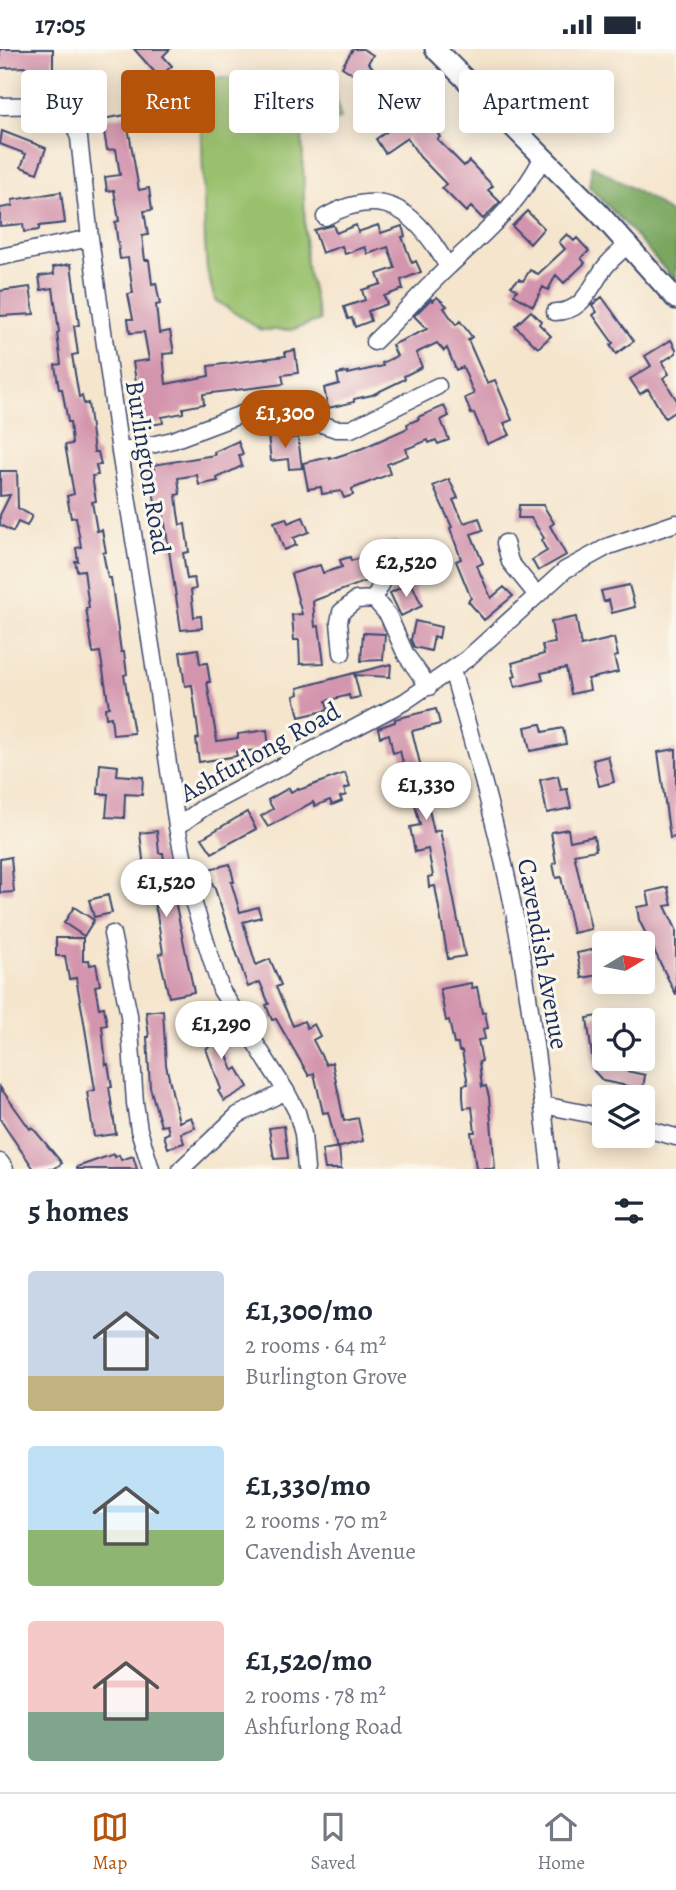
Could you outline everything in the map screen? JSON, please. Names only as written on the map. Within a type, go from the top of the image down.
[{"type":"street","points":[[435,49],[629,244],[676,299]]},
{"type":"street","name":"Burlington Road","points":[[0,106],[54,105],[70,114],[79,138],[120,452],[177,827]]},
{"type":"street","points":[[374,342],[510,208],[543,157]]},
{"type":"street","points":[[324,217],[355,204],[371,202],[390,206],[406,213],[422,226],[448,267]]},
{"type":"street","points":[[0,257],[90,238]]},
{"type":"street","points":[[555,312],[572,310],[580,305],[606,265],[629,244]]},
{"type":"street","points":[[120,452],[173,440],[258,408],[282,411],[336,429],[351,429],[438,386]]},
{"type":"street","name":"Ashfurlong Road","points":[[306,1169],[301,1123],[286,1091],[221,991],[192,898],[177,827],[203,809],[429,687],[501,630],[536,594],[565,570],[609,545],[676,523]]},
{"type":"street","points":[[505,543],[510,562],[536,594]]},
{"type":"street","points":[[374,599],[383,581]]},
{"type":"street","points":[[342,653],[339,636],[341,612],[356,600],[374,599]]},
{"type":"street","points":[[374,599],[387,615],[406,655],[429,687]]},
{"type":"street","name":"Cavendish Avenue","points":[[452,670],[481,772],[514,916],[544,1104],[550,1169]]},
{"type":"street","points":[[112,934],[128,1007],[139,1131],[151,1169]]},
{"type":"street","points":[[181,1169],[238,1115],[286,1091]]},
{"type":"street","points":[[544,1104],[592,1114]]},
{"type":"street","points":[[655,1131],[676,1137]]},
{"type":"street","points":[[0,1162],[5,1169]]},
{"type":"green space","points":[[215,78],[229,78],[229,133],[302,133],[306,264],[320,320],[291,330],[261,330],[215,300],[207,270],[202,133],[215,133]]},
{"type":"green space","points":[[592,165],[676,217],[676,282],[589,187]]},
{"type":"building","points":[[0,49],[53,49],[53,70],[0,68]]},
{"type":"building","points":[[134,49],[170,49],[163,56],[172,66],[167,70],[153,70]]},
{"type":"building","points":[[353,49],[363,49],[373,55],[368,63],[375,70],[353,70],[353,74],[342,67]]},
{"type":"building","points":[[121,116],[121,133],[129,133],[139,190],[149,188],[152,210],[144,211],[148,235],[142,236],[145,260],[149,260],[152,284],[156,283],[160,304],[156,305],[159,333],[170,331],[174,353],[163,354],[166,384],[209,376],[208,366],[286,356],[285,352],[295,350],[298,373],[282,375],[284,384],[203,394],[204,404],[183,408],[183,413],[162,417],[163,423],[150,425],[149,420],[142,421],[133,362],[149,360],[144,332],[130,333],[128,319],[133,319],[128,294],[133,293],[128,258],[120,259],[115,222],[119,221],[114,190],[107,191],[105,177],[120,175],[116,149],[107,150],[104,133],[107,133],[107,118]]},
{"type":"building","points":[[2,131],[46,148],[37,173],[21,167],[26,154],[0,144]]},
{"type":"building","points":[[385,133],[437,133],[440,137],[437,139],[464,166],[469,161],[493,186],[488,190],[500,202],[483,219],[471,207],[466,212],[442,188],[446,184],[420,157],[407,138],[385,153],[376,139]]},
{"type":"building","points":[[61,192],[65,223],[39,226],[39,230],[24,232],[23,224],[0,226],[0,208],[13,206],[12,200]]},
{"type":"building","points":[[527,211],[544,228],[530,244],[512,226]]},
{"type":"building","points":[[333,225],[336,233],[356,225],[358,232],[378,225],[381,233],[402,226],[405,236],[402,237],[412,263],[416,261],[421,272],[401,280],[403,289],[384,296],[387,304],[368,311],[371,321],[355,327],[352,318],[348,319],[344,307],[365,300],[362,290],[381,284],[377,274],[395,268],[388,247],[368,254],[365,247],[345,254],[342,246],[322,253],[314,230]]},
{"type":"building","points":[[567,234],[574,241],[577,238],[589,251],[581,258],[585,263],[564,283],[556,275],[548,290],[543,287],[533,306],[514,295],[517,290],[511,286],[519,279],[523,281],[530,270],[538,274],[565,249],[559,242]]},
{"type":"building","points":[[71,264],[79,325],[74,326],[78,354],[72,355],[79,397],[82,396],[84,404],[88,403],[94,452],[98,452],[101,465],[96,465],[98,475],[92,476],[96,501],[92,502],[97,531],[102,530],[108,578],[111,578],[134,733],[113,735],[111,717],[106,718],[105,708],[109,707],[100,652],[93,653],[86,608],[89,608],[84,570],[77,571],[75,561],[78,561],[76,548],[81,547],[76,517],[71,518],[67,496],[74,494],[65,445],[72,444],[70,422],[62,389],[59,389],[55,365],[61,364],[59,332],[53,288],[41,290],[39,276],[54,274],[53,267]]},
{"type":"building","points":[[30,287],[34,314],[0,316],[0,291]]},
{"type":"building","points":[[437,297],[447,306],[444,308],[456,325],[460,321],[472,337],[468,340],[487,383],[495,380],[512,420],[504,423],[510,435],[487,444],[465,398],[474,394],[463,367],[456,370],[447,348],[444,351],[437,343],[416,353],[422,367],[404,376],[405,379],[372,395],[354,399],[354,402],[328,408],[324,388],[339,384],[337,374],[383,366],[382,363],[397,356],[392,345],[427,329],[414,316],[431,299],[433,301]]},
{"type":"building","points":[[602,297],[634,341],[616,354],[610,345],[613,343],[593,315],[597,312],[592,305]]},
{"type":"building","points":[[531,311],[551,336],[538,348],[515,326]]},
{"type":"building","points":[[671,340],[676,353],[662,362],[669,374],[663,378],[676,399],[676,411],[665,418],[648,389],[640,394],[630,379],[651,366],[645,356]]},
{"type":"building","points":[[444,406],[449,416],[441,420],[449,440],[438,444],[436,440],[429,443],[428,440],[406,449],[408,456],[387,464],[390,474],[352,489],[353,495],[344,498],[341,491],[322,494],[321,487],[308,489],[303,463],[330,459],[363,448],[408,428],[407,424],[419,419],[418,417]]},
{"type":"building","points":[[280,433],[281,439],[298,437],[302,468],[289,469],[288,459],[271,461],[268,435]]},
{"type":"building","points":[[238,441],[243,454],[239,455],[242,466],[217,478],[218,481],[199,485],[197,475],[178,478],[178,513],[180,525],[185,524],[189,552],[183,553],[187,579],[194,578],[196,589],[191,590],[194,617],[201,616],[202,628],[181,630],[163,511],[156,512],[148,471],[154,470],[153,465],[215,455],[214,452]]},
{"type":"building","points":[[0,471],[17,471],[18,508],[32,516],[27,526],[18,522],[13,532],[0,525],[0,515],[10,495],[0,496]]},
{"type":"building","points":[[449,479],[458,498],[453,500],[464,523],[479,518],[483,530],[471,534],[483,563],[477,566],[491,598],[504,587],[513,596],[484,620],[468,601],[471,598],[456,561],[461,559],[450,528],[452,527],[433,486]]},
{"type":"building","points":[[519,505],[543,505],[554,523],[550,526],[566,555],[538,571],[532,560],[547,551],[541,540],[544,538],[531,518],[518,518]]},
{"type":"building","points":[[303,517],[309,532],[293,538],[296,545],[284,550],[274,522],[286,518],[288,523]]},
{"type":"building","points":[[396,541],[401,557],[364,570],[367,581],[313,601],[315,627],[319,626],[324,663],[300,664],[299,640],[294,640],[292,615],[302,614],[291,574],[320,565],[323,573],[342,567],[340,560],[350,557],[351,561],[376,553],[374,547]]},
{"type":"building","points":[[411,582],[422,606],[401,616],[390,593]]},
{"type":"building","points":[[629,585],[635,607],[612,613],[609,600],[604,602],[601,591]]},
{"type":"building","points":[[576,617],[581,646],[614,638],[618,656],[614,657],[618,672],[588,679],[590,690],[571,694],[566,668],[541,673],[543,680],[515,687],[513,677],[516,676],[512,663],[544,654],[542,645],[555,643],[551,622]]},
{"type":"building","points":[[415,621],[441,627],[439,638],[434,636],[431,651],[414,647],[411,640]]},
{"type":"building","points":[[363,633],[385,634],[383,660],[361,661]]},
{"type":"building","points":[[198,649],[200,664],[207,663],[210,682],[207,682],[217,741],[238,738],[238,734],[267,730],[269,749],[236,752],[237,756],[199,762],[196,739],[199,738],[192,685],[185,686],[180,652]]},
{"type":"building","points":[[391,664],[390,677],[355,675],[355,673]]},
{"type":"building","points":[[354,673],[360,697],[350,699],[349,695],[326,701],[328,710],[299,717],[294,696],[299,694],[298,688]]},
{"type":"building","points":[[436,709],[440,724],[412,731],[434,832],[440,830],[465,956],[448,959],[435,886],[429,887],[428,877],[433,876],[428,849],[415,852],[410,827],[420,825],[413,797],[407,799],[403,783],[407,782],[400,751],[393,753],[389,734],[380,737],[378,728],[395,722],[395,719]]},
{"type":"building","points":[[541,724],[543,732],[563,728],[566,744],[530,751],[525,727]]},
{"type":"building","points":[[676,749],[676,837],[670,838],[658,752]]},
{"type":"building","points":[[608,756],[614,782],[599,786],[593,760]]},
{"type":"building","points":[[100,764],[118,766],[117,775],[143,777],[142,795],[125,794],[124,818],[106,817],[108,794],[98,794]]},
{"type":"building","points":[[345,773],[350,787],[344,789],[346,795],[340,797],[342,801],[332,805],[330,800],[315,806],[313,802],[268,827],[261,816],[273,809],[268,800],[289,788],[291,792],[298,788],[299,790]]},
{"type":"building","points":[[558,776],[561,790],[567,789],[571,808],[547,813],[540,780]]},
{"type":"building","points":[[247,812],[256,829],[212,853],[202,838]]},
{"type":"building","points":[[568,829],[570,841],[594,836],[596,850],[574,854],[591,929],[573,933],[561,877],[556,878],[551,832]]},
{"type":"building","points":[[157,831],[159,853],[163,853],[170,897],[174,896],[194,992],[169,997],[159,954],[163,953],[157,914],[145,877],[140,833]]},
{"type":"building","points":[[11,857],[14,892],[0,893],[0,859]]},
{"type":"building","points":[[230,864],[234,882],[231,882],[240,912],[258,907],[261,917],[243,922],[256,965],[270,959],[281,985],[276,987],[293,1026],[304,1021],[307,1028],[314,1024],[320,1036],[313,1040],[326,1065],[332,1062],[344,1121],[358,1118],[363,1141],[337,1148],[328,1112],[323,1113],[314,1073],[309,1076],[276,1019],[272,1020],[260,982],[248,987],[209,869]]},
{"type":"building","points":[[668,887],[672,905],[665,906],[676,929],[676,995],[655,952],[655,931],[644,931],[639,920],[637,907],[650,905],[647,892]]},
{"type":"building","points":[[108,895],[112,913],[94,917],[89,900]]},
{"type":"building","points":[[74,907],[94,920],[84,936],[64,923]]},
{"type":"building","points":[[56,938],[83,938],[83,961],[89,960],[90,965],[96,964],[100,985],[95,986],[99,1008],[104,1007],[107,1025],[102,1026],[116,1134],[94,1137],[87,1092],[95,1090],[76,978],[69,979],[65,956],[56,956]]},
{"type":"building","points":[[592,950],[592,976],[582,978],[577,953]]},
{"type":"building","points":[[471,983],[472,988],[477,987],[488,1028],[483,1029],[485,1039],[478,1040],[482,1061],[479,1062],[482,1087],[486,1086],[489,1097],[495,1169],[476,1169],[471,1132],[475,1132],[472,1107],[464,1108],[463,1085],[468,1084],[462,1051],[459,1051],[458,1044],[454,1044],[440,989]]},
{"type":"building","points":[[163,1010],[166,1065],[179,1122],[191,1117],[195,1128],[181,1133],[184,1143],[168,1148],[164,1135],[169,1133],[167,1125],[161,1126],[150,1087],[146,1012]]},
{"type":"building","points":[[212,1015],[233,1071],[237,1068],[248,1087],[224,1101],[218,1091],[221,1089],[206,1049],[209,1047],[198,1021]]},
{"type":"building","points":[[592,1017],[592,1056],[587,1018]]},
{"type":"building","points":[[594,1071],[627,1071],[645,1075],[644,1085],[603,1081]]},
{"type":"building","points":[[0,1087],[30,1129],[32,1127],[62,1163],[54,1169],[34,1169],[7,1130],[0,1119]]},
{"type":"building","points":[[284,1126],[288,1158],[274,1159],[269,1128]]},
{"type":"building","points":[[339,1147],[341,1169],[325,1169],[322,1150]]},
{"type":"building","points":[[114,1154],[115,1157],[119,1155],[121,1160],[133,1156],[137,1169],[77,1169],[77,1167]]}]
